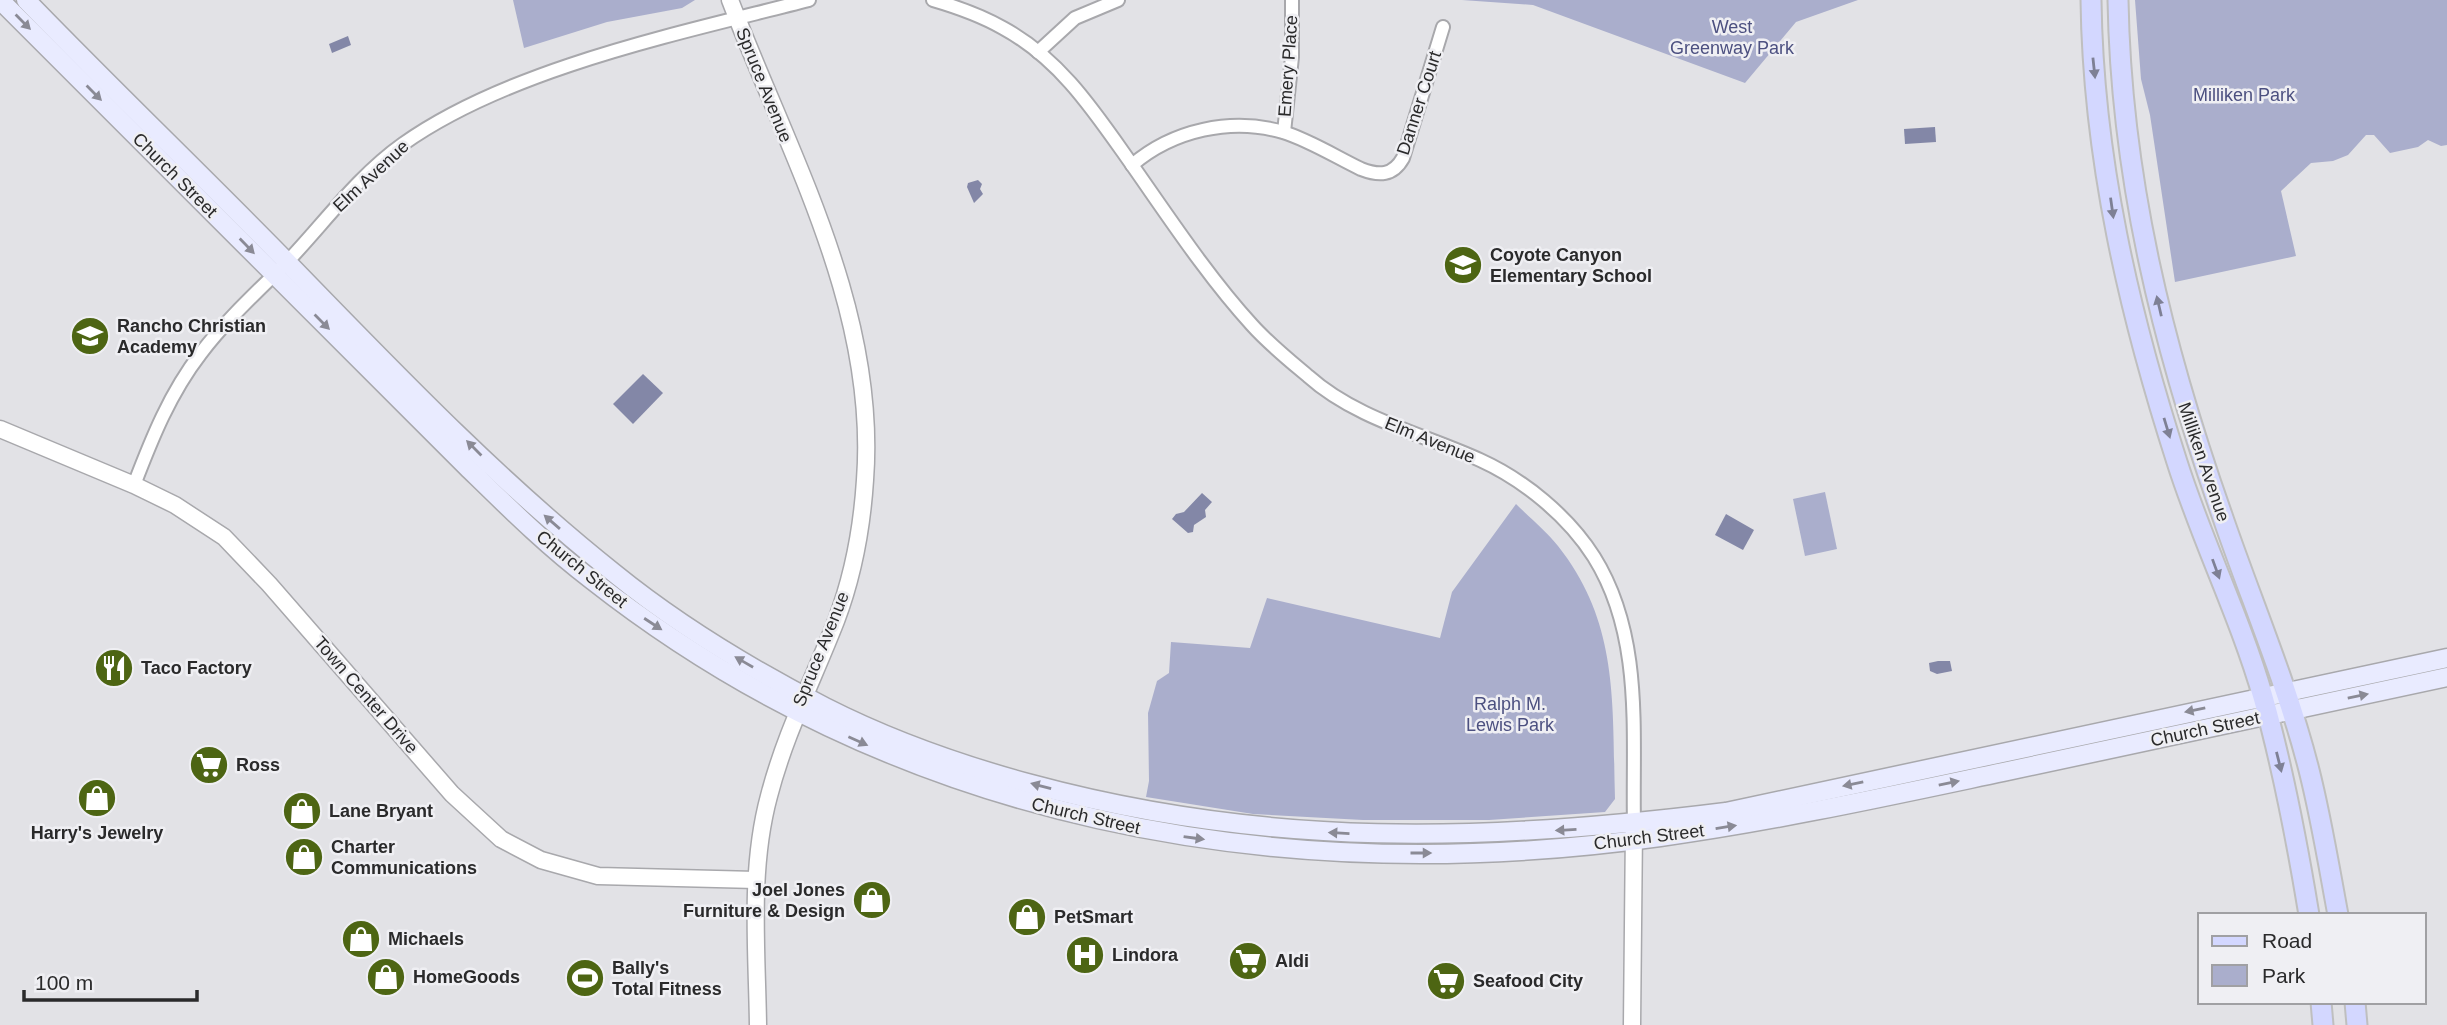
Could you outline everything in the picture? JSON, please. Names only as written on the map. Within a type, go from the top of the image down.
[{"type":"main road","name":"Church Street","points":[[0,0],[523,496],[608,569],[675,618],[800,703],[986,772],[1129,818],[1353,834],[1634,832],[1777,819],[2267,716],[2288,701],[2447,658]]},
{"type":"main road","name":"Church Street","points":[[26,0],[280,268]]},
{"type":"main road","name":"Milliken Avenue","points":[[2091,0],[2101,128],[2113,219],[2130,305],[2177,463],[2262,695],[2309,913]]},
{"type":"main road","name":"Milliken Avenue","points":[[2118,0],[2130,164],[2141,230],[2169,348],[2196,441],[2288,701],[2309,769],[2338,913]]},
{"type":"main road","name":"Church Street","points":[[1634,832],[2262,695],[2288,701],[2447,677]]},
{"type":"main road","points":[[2321,1004],[2323,1025]]},
{"type":"main road","points":[[2355,1004],[2357,1025]]},
{"type":"street","name":"Spruce Avenue","points":[[730,0],[848,304],[865,398],[865,478],[853,564],[837,618],[800,703],[768,798],[757,880],[758,1025]]},
{"type":"street","name":"Elm Avenue","points":[[134,485],[153,435],[201,353],[357,186],[401,145],[490,94],[612,54],[809,0]]},
{"type":"street","name":"Elm Avenue","points":[[933,0],[1004,28],[1038,52],[1084,95],[1132,165],[1252,326],[1310,378],[1351,405],[1397,428],[1483,461],[1509,476],[1560,516],[1594,558],[1618,610],[1628,649],[1633,692],[1632,1025]]},
{"type":"street","points":[[1038,52],[1075,18],[1118,0]]},
{"type":"street","name":"Emery Place","points":[[1284,132],[1292,57],[1292,0]]},
{"type":"street","name":"Danner Court","points":[[1284,132],[1374,174],[1397,169],[1403,158],[1444,27]]},
{"type":"street","points":[[1132,165],[1164,143],[1216,127],[1284,132]]},
{"type":"street","name":"Town Center Drive","points":[[0,429],[134,485],[199,520],[247,559],[452,794],[501,839],[541,860],[598,876],[757,880]]},
{"type":"green space","points":[[513,0],[695,0],[682,8],[607,22],[524,48]]},
{"type":"green space","name":"West Greenway Park","points":[[1462,0],[1858,0],[1796,22],[1745,83],[1533,5]]},
{"type":"green space","name":"Milliken Park","points":[[2135,0],[2447,0],[2447,145],[2441,146],[2428,140],[2418,147],[2390,153],[2374,135],[2366,135],[2348,155],[2333,161],[2311,163],[2281,191],[2296,256],[2175,282],[2150,115],[2141,79]]},
{"type":"green space","points":[[1825,492],[1837,549],[1805,556],[1793,499]]},
{"type":"green space","name":"Ralph M. Lewis Park","points":[[1516,504],[1553,540],[1578,575],[1593,605],[1602,636],[1609,667],[1614,731],[1615,799],[1605,812],[1489,820],[1363,820],[1253,814],[1146,797],[1149,781],[1148,713],[1157,681],[1169,673],[1171,642],[1250,648],[1267,598],[1440,638],[1452,592]]},
{"type":"shaded area","points":[[348,36],[351,45],[332,53],[329,44]]},
{"type":"shaded area","points":[[1935,127],[1936,142],[1905,144],[1904,129]]},
{"type":"shaded area","points":[[978,180],[982,184],[980,189],[983,194],[974,203],[967,187],[968,183]]},
{"type":"shaded area","points":[[643,374],[663,393],[633,424],[613,404]]},
{"type":"shaded area","points":[[1202,493],[1212,502],[1205,510],[1206,517],[1194,525],[1193,532],[1188,533],[1172,519],[1176,514],[1184,512]]},
{"type":"shaded area","points":[[1726,514],[1754,530],[1743,550],[1715,535]]},
{"type":"shaded area","points":[[1950,661],[1952,671],[1937,674],[1930,671],[1929,663]]},
{"type":"place","name":"Coyote Canyon Elementary School","points":[[1463,265]]},
{"type":"place","name":"Rancho Christian Academy","points":[[90,336]]},
{"type":"place","name":"Taco Factory","points":[[114,668]]},
{"type":"place","name":"Ross","points":[[209,765]]},
{"type":"place","name":"Harry's Jewelry","points":[[97,798]]},
{"type":"place","name":"Lane Bryant","points":[[302,811]]},
{"type":"place","name":"Charter Communications","points":[[304,857]]},
{"type":"place","name":"Joel Jones Furniture & Design","points":[[872,900]]},
{"type":"place","name":"PetSmart","points":[[1027,917]]},
{"type":"place","name":"Michaels","points":[[361,939]]},
{"type":"place","name":"Lindora","points":[[1085,955]]},
{"type":"place","name":"Aldi","points":[[1248,961]]},
{"type":"place","name":"HomeGoods","points":[[386,977]]},
{"type":"place","name":"Bally's Total Fitness","points":[[585,978]]},
{"type":"place","name":"Seafood City","points":[[1446,981]]}]
